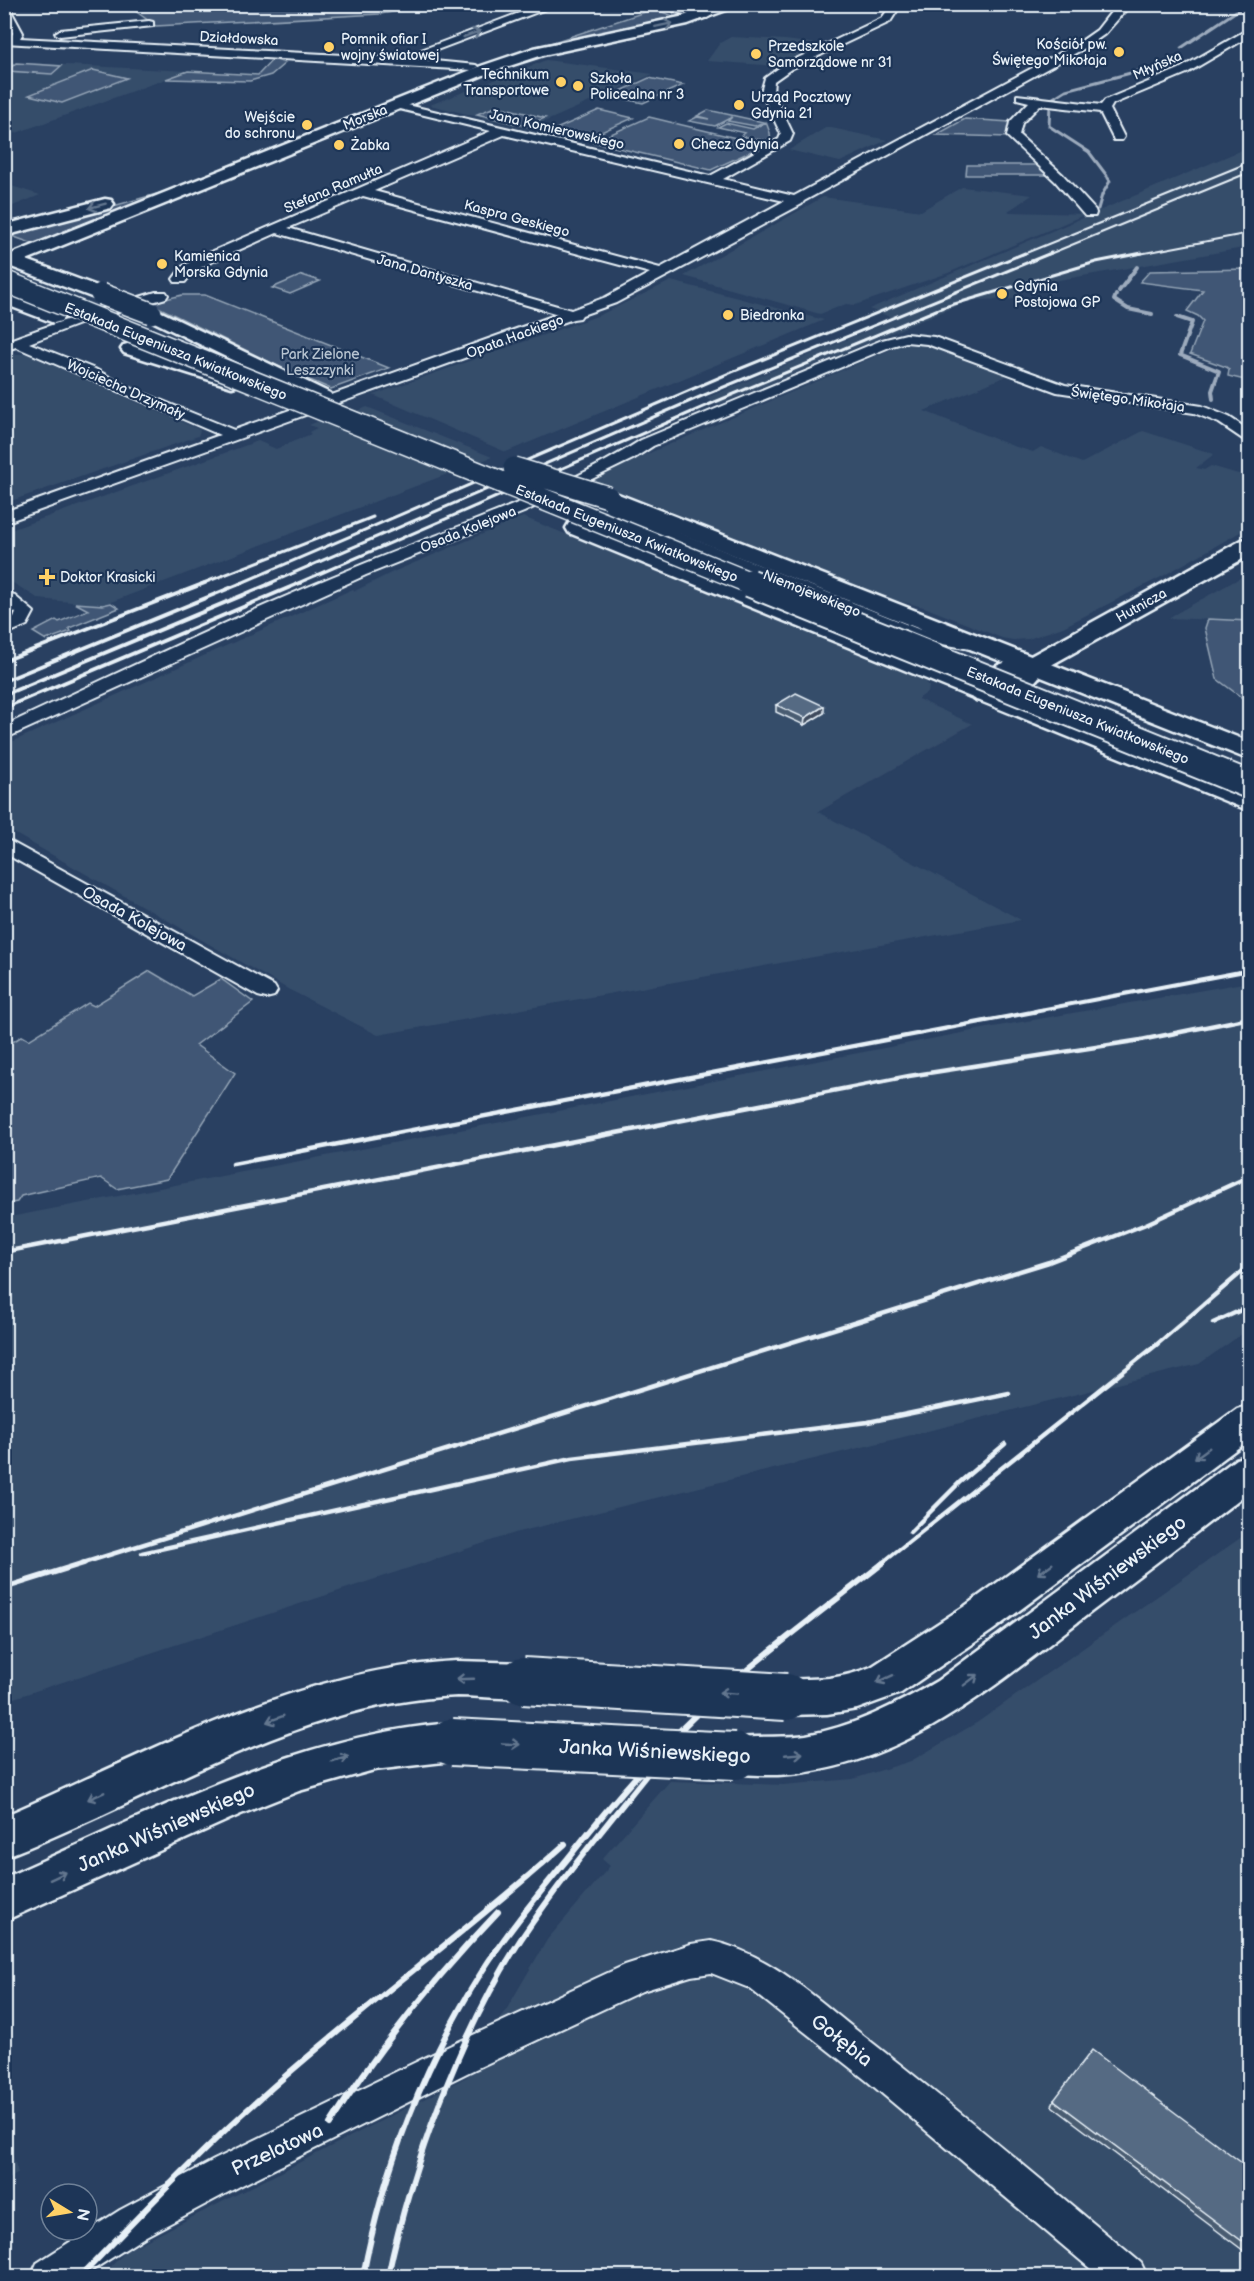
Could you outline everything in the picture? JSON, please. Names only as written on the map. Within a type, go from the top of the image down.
[{"type":"main road","name":"Morska","points":[[7,263],[462,78],[533,53],[707,15],[732,5]]},
{"type":"main road","name":"Morska","points":[[4,231],[121,200],[187,179],[472,67],[609,21]]},
{"type":"main road","points":[[7,263],[101,294],[186,329],[316,401]]},
{"type":"main road","name":"Estakada Eugeniusza Kwiatkowskiego","points":[[7,263],[316,401]]},
{"type":"main road","name":"Estakada Eugeniusza Kwiatkowskiego","points":[[4,281],[316,401],[1250,768]]},
{"type":"main road","points":[[4,297],[131,349],[316,401]]},
{"type":"main road","points":[[453,456],[608,497],[1250,752]]},
{"type":"main road","points":[[453,456],[577,528],[1250,803]]},
{"type":"main road","name":"Estakada Eugeniusza Kwiatkowskiego","points":[[453,456],[1250,784]]},
{"type":"main road","name":"Hutnicza","points":[[984,694],[1019,684],[1028,677],[1033,665],[1250,545]]},
{"type":"main road","points":[[4,1837],[206,1747],[300,1710],[337,1698],[392,1685],[469,1678],[786,1697],[827,1696],[856,1691],[886,1680],[979,1618],[1250,1419]]},
{"type":"main road","name":"Janka Wiśniewskiego","points":[[4,1900],[234,1796],[304,1770],[406,1745],[452,1742],[735,1756],[787,1755],[832,1747],[882,1731],[934,1705],[960,1688],[1250,1470]]},
{"type":"street","points":[[398,62],[555,4]]},
{"type":"street","points":[[670,4],[679,10],[707,15]]},
{"type":"street","points":[[712,180],[784,141],[787,134],[785,128],[766,89],[769,80],[787,68],[878,25],[889,16],[891,4]]},
{"type":"street","points":[[998,92],[1092,39],[1110,24],[1122,6]]},
{"type":"street","points":[[4,7],[12,39],[149,24]]},
{"type":"street","name":"Młyńska","points":[[1104,109],[1109,102],[1183,71],[1250,31]]},
{"type":"street","name":"Działdowska","points":[[12,39],[472,67]]},
{"type":"street","points":[[998,92],[1036,101],[1104,109],[1118,137]]},
{"type":"street","name":"Opata Hackiego","points":[[4,518],[575,315],[623,295],[998,92]]},
{"type":"street","points":[[1036,101],[1016,123],[1013,136],[1059,178],[1089,213]]},
{"type":"street","name":"Jana Komierowskiego","points":[[394,105],[798,201]]},
{"type":"street","name":"Stefana Ramułta","points":[[180,279],[187,270],[202,261],[502,131]]},
{"type":"street","name":"Kaspra Geskiego","points":[[363,192],[664,273]]},
{"type":"street","name":"Jana Dantyszka","points":[[276,229],[575,315]]},
{"type":"street","points":[[4,347],[85,317],[161,295]]},
{"type":"street","name":"Osada Kolejowa","points":[[4,733],[257,616],[518,509],[627,456],[647,443],[887,343],[912,338],[935,341]]},
{"type":"street","name":"Wojciecha Drzymały","points":[[22,340],[22,345],[90,372],[121,389],[235,436]]},
{"type":"street","name":"Świętego Mikołaja","points":[[935,341],[1062,389],[1182,406],[1212,413],[1250,440]]},
{"type":"street","name":"Niemojewskiego","points":[[548,494],[583,497],[632,520],[914,633],[984,646]]},
{"type":"street","name":"Niemojewskiego","points":[[548,494],[557,510],[617,529],[899,643],[938,676]]},
{"type":"street","points":[[4,596],[25,612],[21,621],[4,630]]},
{"type":"street","name":"Osada Kolejowa","points":[[4,844],[266,992]]},
{"type":"street","name":"Gołębia","points":[[512,2034],[637,1976],[691,1960],[711,1957],[725,1960],[760,1977],[873,2064],[1128,2277]]},
{"type":"street","name":"Przelotowa","points":[[50,2277],[133,2223],[226,2173],[512,2034]]},
{"type":"shaded area","name":"Przedszkole Samorządowe nr 31","points":[[731,37],[818,44],[777,66],[707,61],[720,43]]},
{"type":"shaded area","points":[[546,60],[653,74],[528,129],[430,105]]},
{"type":"shaded area","points":[[5,62],[188,71],[5,137]]},
{"type":"shaded area","points":[[827,127],[887,140],[840,162],[789,150]]},
{"type":"shaded area","points":[[1249,147],[1249,247],[1042,283],[1021,289],[1014,299],[971,300],[720,404],[706,398],[896,319],[869,309]]},
{"type":"shaded area","points":[[5,184],[40,195],[5,209]]},
{"type":"shaded area","points":[[962,187],[1032,195],[1008,211],[1010,212],[1086,214],[948,273],[855,305],[846,304],[820,314],[684,276],[823,197],[921,211]]},
{"type":"shaded area","points":[[671,281],[824,320],[506,452],[373,395],[600,315]]},
{"type":"shaded area","points":[[904,344],[932,345],[1011,374],[924,411],[1013,446],[1033,452],[1041,447],[1082,463],[1143,431],[1214,454],[1196,468],[1204,470],[1211,466],[1249,475],[1249,527],[1161,577],[1063,627],[1028,639],[1013,640],[1002,638],[924,607],[882,597],[584,481]]},
{"type":"shaded area","points":[[16,354],[27,354],[200,430],[198,436],[5,503],[5,360]]},
{"type":"shaded area","points":[[367,407],[492,457],[103,605],[39,599],[5,578],[5,532],[258,441],[276,449],[311,434],[309,432],[317,428],[309,425],[319,421],[327,424]]},
{"type":"shaded area","points":[[523,517],[918,676],[926,682],[929,687],[928,692],[918,699],[972,724],[818,812],[1021,920],[378,1035],[288,989],[5,828],[5,745],[353,589],[355,591],[393,572]]},
{"type":"shaded area","points":[[1249,573],[1249,621],[1168,618]]},
{"type":"shaded area","points":[[1249,982],[1249,1329],[1199,1364],[518,1532],[5,1701],[5,1218],[993,1027]]},
{"type":"shaded area","points":[[1249,1532],[1249,2276],[102,2276],[126,2251],[467,2077],[547,1940],[610,1866],[602,1859],[670,1781],[783,1785],[853,1779],[911,1761],[978,1722]]},
{"type":"shaded area","points":[[4,2124],[18,2173],[5,2182],[4,2182]]},
{"type":"green space","points":[[413,4],[418,8],[380,14],[156,26],[127,5]]},
{"type":"green space","points":[[654,9],[679,18],[505,58]]},
{"type":"green space","points":[[273,59],[285,63],[271,75],[250,81],[166,79],[188,71],[258,75]]},
{"type":"green space","points":[[16,63],[61,66],[52,74],[7,71]]},
{"type":"green space","points":[[93,70],[127,78],[62,103],[29,95]]},
{"type":"green space","points":[[649,78],[683,85],[643,103],[610,96]]},
{"type":"green space","points":[[497,106],[545,118],[526,126],[477,114]]},
{"type":"green space","points":[[599,110],[633,118],[590,137],[556,129]]},
{"type":"green space","points":[[708,110],[763,122],[755,126],[728,121],[732,117],[715,126],[689,121],[697,117],[709,119],[697,116]]},
{"type":"green space","points":[[649,117],[765,145],[711,170],[593,142]]},
{"type":"green space","points":[[965,119],[1010,122],[1007,134],[1009,137],[936,135]]},
{"type":"green space","points":[[766,122],[771,142],[741,136],[745,133],[718,127],[726,123],[753,129]]},
{"type":"green space","points":[[967,165],[1041,165],[1051,175],[966,175]]},
{"type":"green space","points":[[178,188],[39,246],[9,235]]},
{"type":"green space","points":[[1250,269],[1249,381],[1228,376],[1229,369],[1226,367],[1190,354],[1203,321],[1187,311],[1203,290],[1140,282],[1150,271]]},
{"type":"green space","points":[[302,275],[320,281],[290,294],[272,288]]},
{"type":"green space","name":"Park Zielone Leszczynki","points":[[182,295],[205,295],[389,368],[331,389],[284,369],[150,303]]},
{"type":"green space","points":[[75,603],[103,605],[111,603],[119,608],[46,640],[33,632],[56,620],[59,622],[88,610]]},
{"type":"green space","points":[[1208,619],[1249,621],[1249,703],[1217,679],[1205,628]]},
{"type":"green space","points":[[150,971],[192,996],[221,979],[253,1002],[196,1045],[235,1073],[167,1179],[117,1189],[101,1178],[21,1196],[17,1202],[5,1204],[5,1047],[22,1036],[29,1040],[88,1003],[94,1006]]},
{"type":"building","points":[[796,693],[824,706],[805,718],[776,705]]},
{"type":"building","points":[[1092,2050],[1250,2169],[1250,2247],[1054,2100]]},
{"type":"waterway","points":[[1181,48],[1244,6]]},
{"type":"waterway","points":[[1050,100],[1066,90],[1142,70]]},
{"type":"waterway","points":[[1050,104],[1049,126],[1089,152],[1107,176]]},
{"type":"waterway","points":[[1098,209],[1102,195],[1110,181],[1108,178]]},
{"type":"waterway","points":[[1119,291],[1137,267]]},
{"type":"waterway","points":[[1116,295],[1114,300],[1128,309],[1152,314]]},
{"type":"waterway","points":[[1177,317],[1192,322],[1180,355],[1219,371],[1212,391],[1213,399]]},
{"type":"railway","points":[[1021,255],[1250,162]]},
{"type":"railway","points":[[1047,255],[1250,172]]},
{"type":"railway","points":[[1134,255],[1250,233]]},
{"type":"railway","points":[[239,584],[732,372],[1025,253]]},
{"type":"railway","points":[[268,584],[702,396],[1051,253]]},
{"type":"railway","points":[[296,584],[715,402],[941,308],[1096,262],[1142,253]]},
{"type":"railway","points":[[201,584],[373,517]]},
{"type":"railway","points":[[4,661],[205,583]]},
{"type":"railway","points":[[4,681],[242,583]]},
{"type":"railway","points":[[4,695],[272,583]]},
{"type":"railway","points":[[4,708],[300,583]]},
{"type":"railway","points":[[1035,1011],[1250,970]]},
{"type":"railway","points":[[233,1164],[1043,1010]]},
{"type":"railway","points":[[4,1252],[909,1076],[1141,1040],[1250,1018]]},
{"type":"railway","points":[[80,1564],[1049,1262],[1146,1224],[1250,1176]]},
{"type":"railway","points":[[881,1564],[1155,1346],[1250,1265]]},
{"type":"railway","points":[[1213,1323],[1250,1306]]},
{"type":"railway","points":[[142,1553],[572,1458],[868,1422],[1009,1393]]},
{"type":"railway","points":[[910,1532],[960,1482],[1005,1444]]},
{"type":"railway","points":[[4,1588],[84,1563]]},
{"type":"railway","points":[[363,2276],[382,2197],[408,2119],[441,2044],[460,2008],[501,1943],[604,1813],[681,1729],[742,1674],[883,1563]]},
{"type":"railway","points":[[388,2276],[424,2146],[440,2101],[478,2016],[499,1976],[536,1917],[648,1773]]},
{"type":"railway","points":[[81,2276],[194,2160],[265,2094],[565,1844]]},
{"type":"railway","points":[[330,2124],[368,2068],[409,2014],[498,1912]]},
{"type":"place","name":"Pomnik ofiar I wojny światowej","points":[[329,47]]},
{"type":"place","name":"Kościół pw. Świętego Mikołaja","points":[[1119,52]]},
{"type":"place","name":"Przedszkole Samorządowe nr 31","points":[[756,54]]},
{"type":"place","name":"Technikum Transportowe","points":[[561,82]]},
{"type":"place","name":"Szkoła Policealna nr 3","points":[[578,86]]},
{"type":"place","name":"Urząd Pocztowy Gdynia 21","points":[[739,105]]},
{"type":"place","name":"Wejście do schronu","points":[[307,125]]},
{"type":"place","name":"Checz Gdynia","points":[[679,144]]},
{"type":"place","name":"Żabka","points":[[339,145]]},
{"type":"place","name":"Kamienica Morska Gdynia","points":[[162,264]]},
{"type":"place","name":"Gdynia Postojowa GP","points":[[1002,294]]},
{"type":"place","name":"Biedronka","points":[[728,315]]},
{"type":"place","name":"Doktor Krasicki","points":[[47,577]]}]
